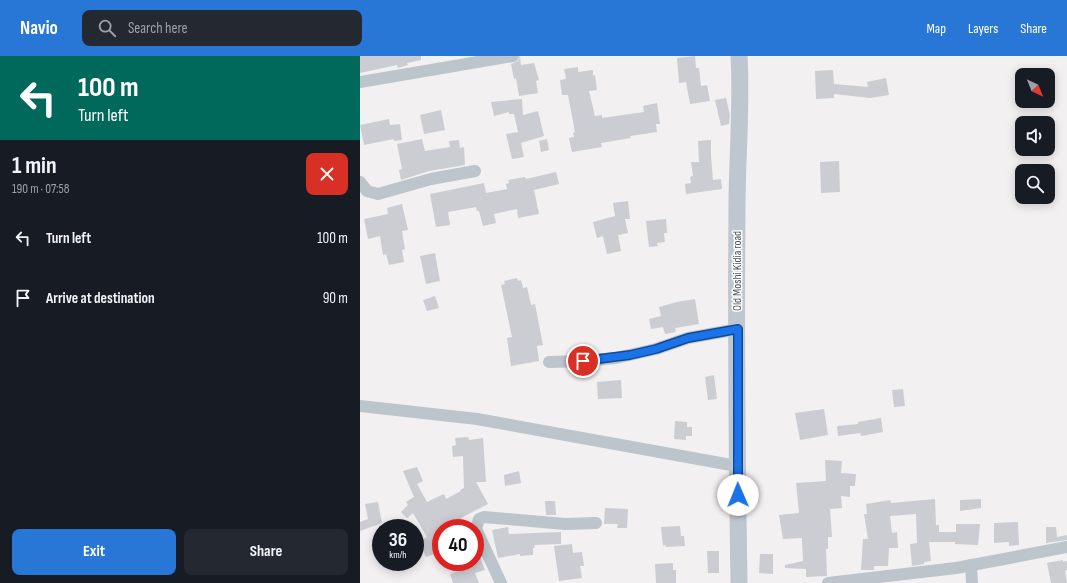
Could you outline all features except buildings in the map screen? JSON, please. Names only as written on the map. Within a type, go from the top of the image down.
[{"type":"street","points":[[360,82],[513,56]]},
{"type":"street","name":"Old Moshi Kidia road","points":[[739,56],[741,82],[737,207],[737,466],[739,583]]},
{"type":"street","points":[[360,182],[367,192],[378,194],[430,179],[475,171]]},
{"type":"street","points":[[549,362],[616,358],[656,349],[688,338],[738,329]]},
{"type":"street","points":[[360,406],[476,419],[737,466]]},
{"type":"street","points":[[501,583],[476,529],[479,519],[484,517],[564,524],[596,523]]},
{"type":"street","points":[[828,583],[971,565],[1067,547]]},
{"type":"street","points":[[971,565],[972,583]]},
{"type":"route","points":[[583,361],[616,358],[656,349],[688,338],[738,329],[738,495]]}]
